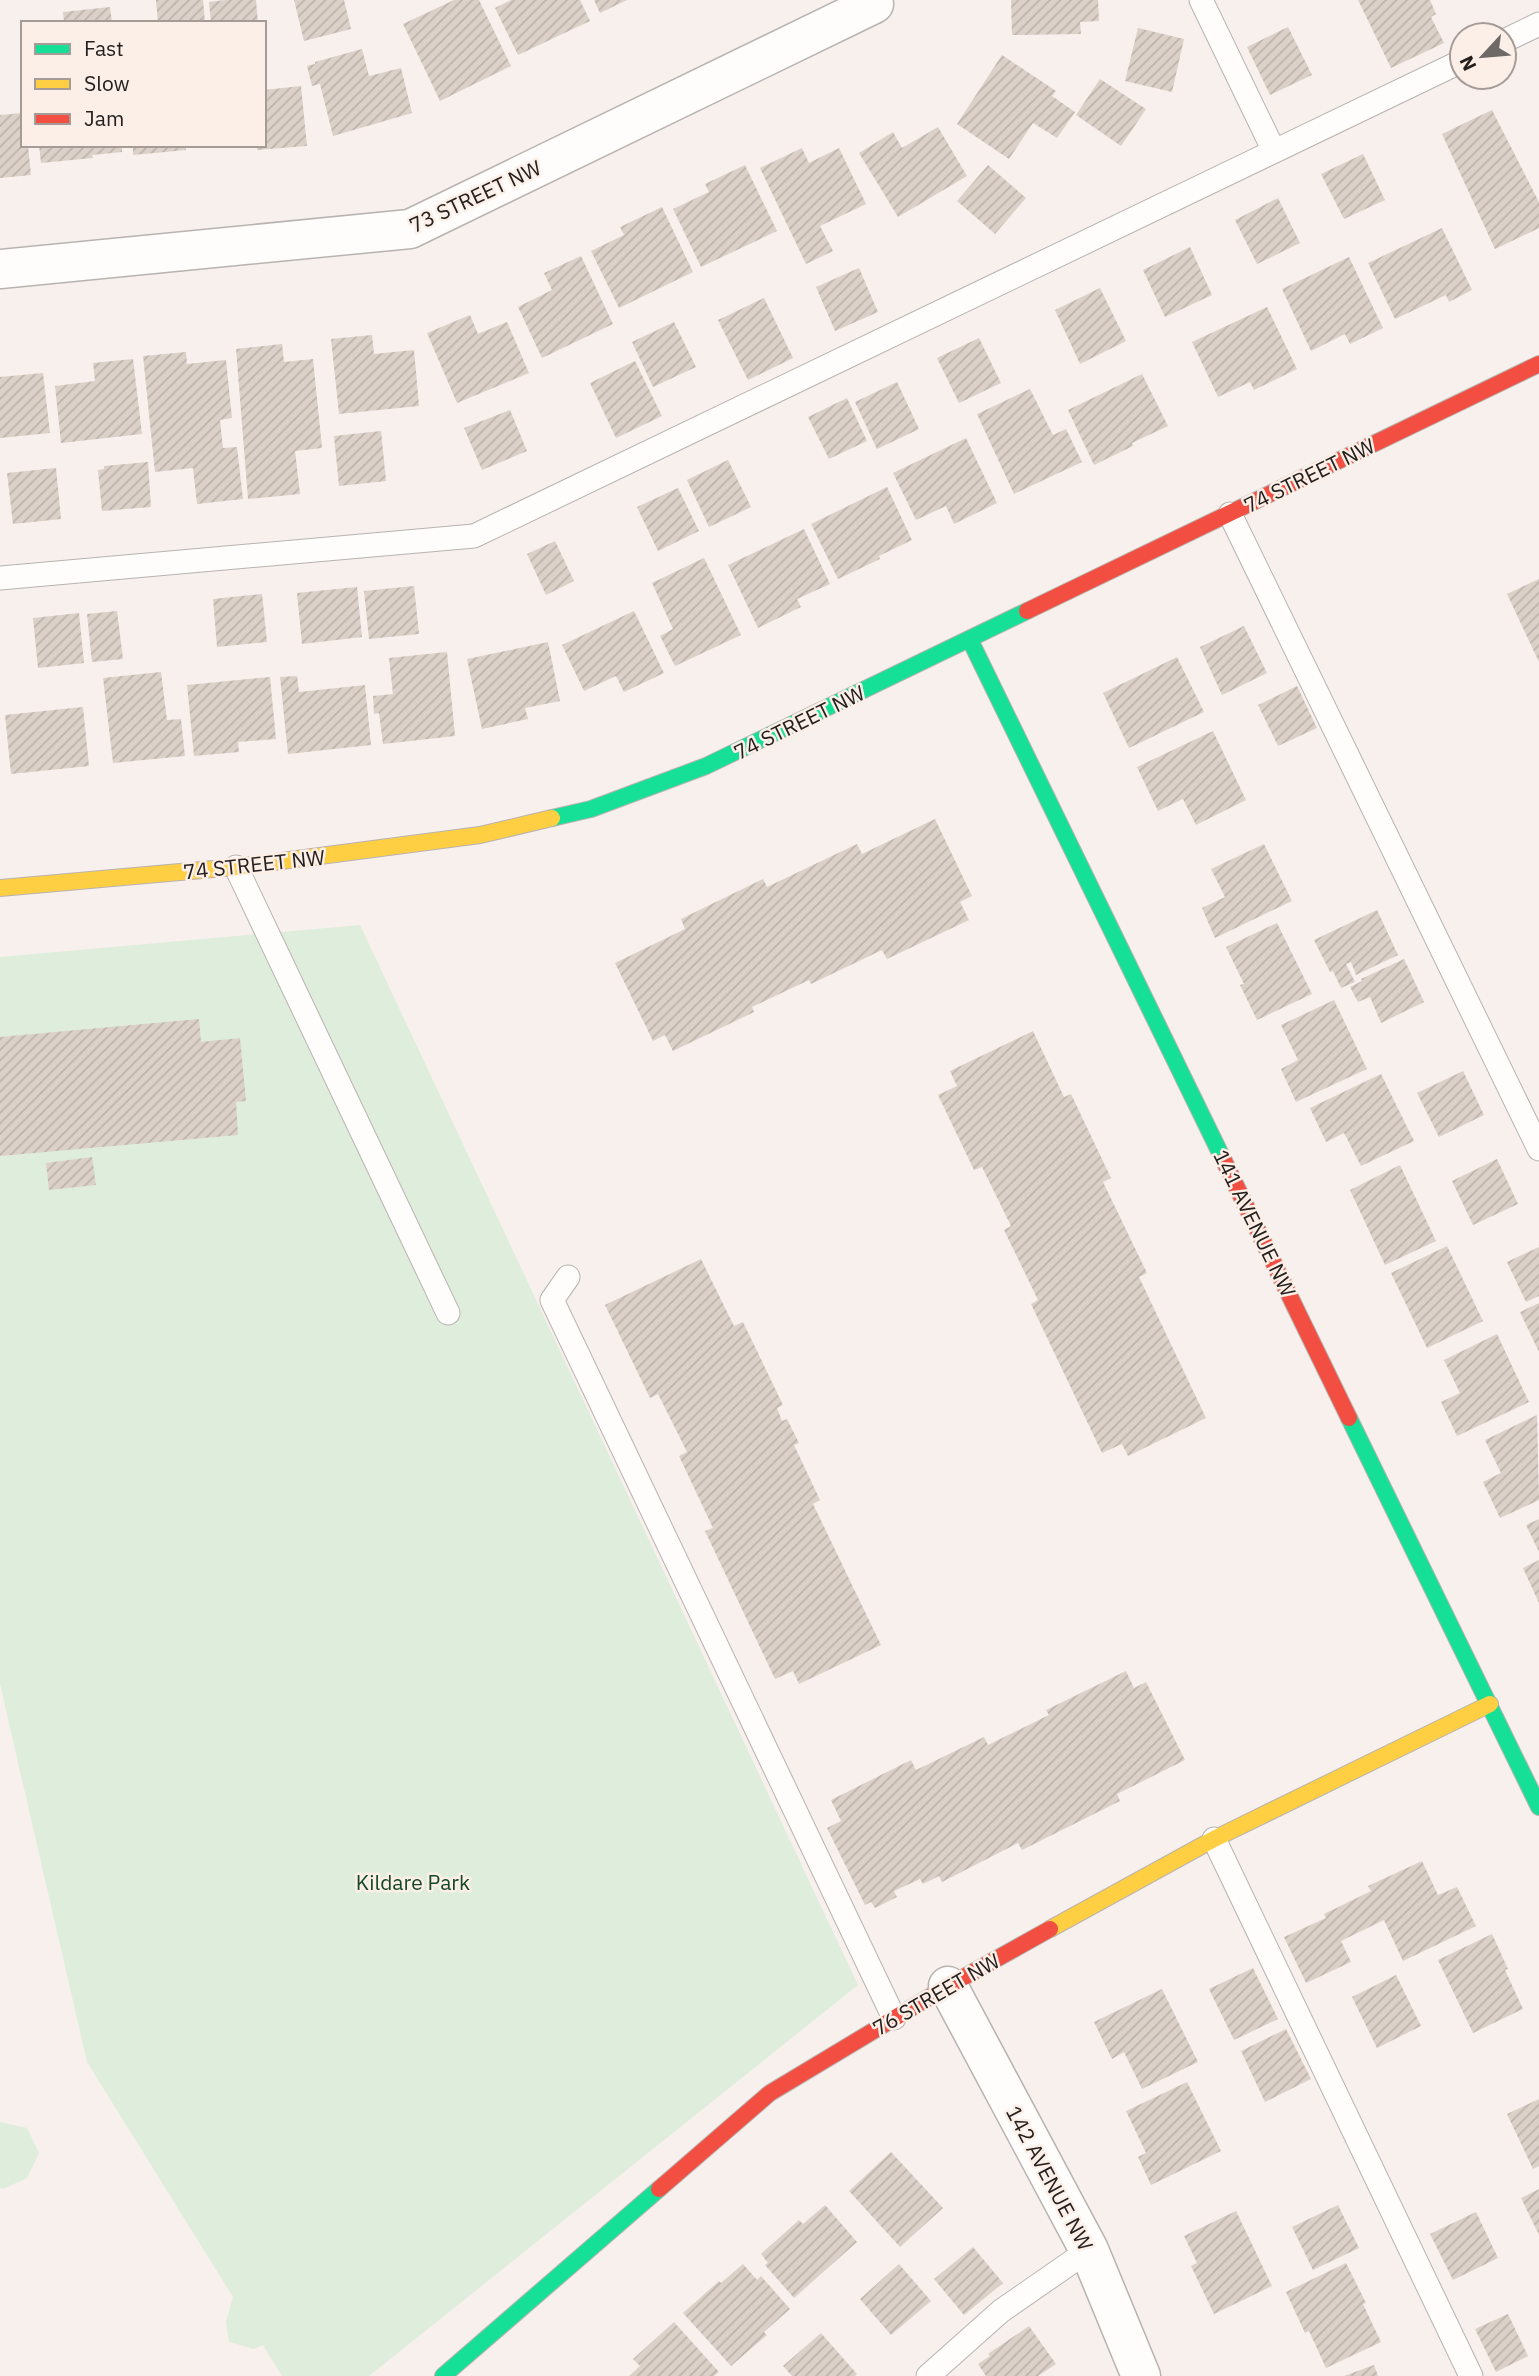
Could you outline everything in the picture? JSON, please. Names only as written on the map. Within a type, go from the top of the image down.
[{"type":"street","name":"73 STREET NW","points":[[0,269],[410,229],[873,2]]},
{"type":"street","name":"74 STREET NW","points":[[0,888],[236,867],[480,835],[591,809],[706,766],[1539,364]]},
{"type":"street","name":"141 AVENUE NW","points":[[970,640],[1539,1807]]},
{"type":"street","name":"76 STREET NW","points":[[443,2376],[770,2093],[948,1986],[1214,1839],[1490,1704]]},
{"type":"street","name":"142 AVENUE NW","points":[[948,1986],[1089,2250],[1141,2376]]},
{"type":"lane","points":[[1201,0],[1274,151]]},
{"type":"lane","points":[[1518,34],[1539,24]]},
{"type":"lane","points":[[0,578],[474,536],[1448,68]]},
{"type":"lane","points":[[1230,514],[1539,1149]]},
{"type":"lane","points":[[236,867],[448,1313]]},
{"type":"lane","points":[[568,1277],[552,1300],[894,2018]]},
{"type":"lane","points":[[1214,1839],[1471,2376]]},
{"type":"lane","points":[[928,2376],[1001,2311],[1089,2250]]},
{"type":"green space","name":"Kildare Park","points":[[360,925],[858,1985],[369,2376],[282,2376],[263,2345],[254,2349],[229,2342],[226,2322],[233,2297],[87,2062],[0,1684],[0,957]]},
{"type":"green space","points":[[0,2122],[27,2128],[39,2153],[27,2178],[3,2189],[0,2188]]},
{"type":"building","points":[[156,0],[203,0],[205,21],[158,21]]},
{"type":"building","points":[[256,0],[258,21],[211,21],[209,2]]},
{"type":"building","points":[[294,0],[344,0],[351,29],[304,41]]},
{"type":"building","points":[[454,0],[479,0],[511,66],[440,101],[403,24]]},
{"type":"building","points":[[511,0],[580,0],[590,21],[518,55],[495,8]]},
{"type":"building","points":[[594,0],[627,0],[600,13]]},
{"type":"building","points":[[1011,0],[1098,0],[1099,21],[1080,22],[1081,34],[1012,35]]},
{"type":"building","points":[[1358,0],[1430,0],[1436,14],[1431,17],[1444,43],[1391,68]]},
{"type":"building","points":[[110,7],[112,21],[64,21],[63,12]]},
{"type":"building","points":[[1288,27],[1312,75],[1270,95],[1247,47]]},
{"type":"building","points":[[1138,28],[1184,39],[1172,92],[1125,81]]},
{"type":"building","points":[[362,49],[369,76],[401,68],[412,113],[333,136],[320,84],[312,86],[307,66]]},
{"type":"building","points":[[1002,55],[1056,91],[1052,96],[1075,112],[1057,138],[1033,123],[1009,159],[957,124]]},
{"type":"building","points":[[1100,79],[1146,109],[1121,146],[1076,115]]},
{"type":"building","points":[[301,86],[307,146],[257,150],[257,147],[266,147],[266,90]]},
{"type":"building","points":[[1492,110],[1539,202],[1539,228],[1495,249],[1442,134]]},
{"type":"building","points":[[21,113],[21,147],[28,147],[31,175],[0,178],[0,115]]},
{"type":"building","points":[[938,127],[967,176],[898,217],[859,153],[893,132],[902,148]]},
{"type":"building","points":[[39,147],[122,147],[122,152],[92,155],[93,158],[41,163]]},
{"type":"building","points":[[133,147],[186,147],[186,150],[133,155]]},
{"type":"building","points":[[802,148],[809,163],[839,148],[866,204],[820,226],[833,251],[806,264],[760,168]]},
{"type":"building","points":[[1363,154],[1385,200],[1344,219],[1321,174]]},
{"type":"building","points":[[745,165],[777,231],[701,267],[673,209],[709,192],[705,184]]},
{"type":"building","points":[[988,165],[1026,198],[995,234],[957,201]]},
{"type":"building","points":[[1278,198],[1300,243],[1257,264],[1235,220]]},
{"type":"building","points":[[662,207],[693,272],[619,308],[591,251],[624,235],[620,227]]},
{"type":"building","points":[[1442,228],[1472,290],[1449,302],[1446,295],[1395,319],[1368,263]]},
{"type":"building","points":[[1190,247],[1212,295],[1165,317],[1143,270]]},
{"type":"building","points":[[581,256],[613,324],[542,358],[518,307],[552,290],[544,273]]},
{"type":"building","points":[[1349,257],[1383,328],[1350,344],[1345,334],[1311,351],[1282,289]]},
{"type":"building","points":[[859,268],[878,312],[835,331],[816,287]]},
{"type":"building","points":[[1100,288],[1126,341],[1080,364],[1055,310]]},
{"type":"building","points":[[764,298],[793,358],[748,380],[718,320]]},
{"type":"building","points":[[1267,307],[1297,369],[1254,390],[1250,382],[1218,397],[1192,342]]},
{"type":"building","points":[[470,315],[478,334],[507,322],[529,373],[457,403],[427,333]]},
{"type":"building","points":[[674,322],[696,367],[653,387],[632,342]]},
{"type":"building","points":[[372,335],[374,354],[414,350],[419,406],[339,414],[331,339]]},
{"type":"building","points":[[979,338],[1001,383],[959,403],[937,358]]},
{"type":"building","points":[[282,344],[284,362],[313,359],[322,448],[295,451],[300,494],[248,499],[236,349]]},
{"type":"building","points":[[186,352],[187,364],[226,360],[232,418],[220,420],[223,448],[237,447],[243,499],[197,504],[193,468],[155,472],[143,356]]},
{"type":"building","points":[[133,359],[142,434],[61,443],[55,386],[95,381],[93,363]]},
{"type":"building","points":[[635,361],[662,416],[616,438],[590,383]]},
{"type":"building","points":[[43,373],[50,433],[0,438],[0,377]]},
{"type":"building","points":[[1142,374],[1168,426],[1094,465],[1068,410]]},
{"type":"building","points":[[897,382],[919,429],[877,449],[855,402]]},
{"type":"building","points":[[1030,389],[1053,435],[1066,429],[1082,462],[1014,494],[977,414]]},
{"type":"building","points":[[847,398],[867,441],[829,459],[808,417]]},
{"type":"building","points":[[510,410],[527,451],[482,470],[464,428]]},
{"type":"building","points":[[381,431],[386,481],[339,486],[334,436]]},
{"type":"building","points":[[966,438],[997,503],[954,524],[946,506],[916,520],[893,473]]},
{"type":"building","points":[[728,460],[751,507],[709,527],[687,480]]},
{"type":"building","points":[[148,462],[151,507],[102,511],[98,470],[104,469],[104,466]]},
{"type":"building","points":[[56,468],[61,519],[13,524],[7,473]]},
{"type":"building","points":[[887,487],[912,540],[838,579],[811,524]]},
{"type":"building","points":[[678,488],[699,531],[658,551],[637,507]]},
{"type":"building","points":[[804,529],[830,584],[797,599],[801,607],[758,628],[728,565]]},
{"type":"building","points":[[555,541],[574,581],[546,595],[527,554]]},
{"type":"building","points":[[704,558],[741,635],[675,666],[660,636],[673,629],[652,583]]},
{"type":"building","points":[[1539,579],[1539,662],[1507,594]]},
{"type":"building","points":[[414,586],[419,634],[369,639],[364,591]]},
{"type":"building","points":[[357,587],[362,637],[302,644],[297,593]]},
{"type":"building","points":[[262,594],[267,642],[217,647],[213,599]]},
{"type":"building","points":[[117,611],[123,659],[92,662],[87,614]]},
{"type":"building","points":[[634,611],[664,673],[624,692],[616,676],[584,691],[562,645]]},
{"type":"building","points":[[79,613],[84,663],[38,668],[33,618]]},
{"type":"building","points":[[1244,626],[1267,673],[1222,695],[1200,647]]},
{"type":"building","points":[[548,642],[560,701],[525,708],[528,719],[482,729],[467,659]]},
{"type":"building","points":[[447,652],[455,736],[383,744],[379,713],[374,714],[373,696],[393,694],[389,658]]},
{"type":"building","points":[[1177,657],[1204,712],[1129,748],[1103,693]]},
{"type":"building","points":[[161,672],[167,720],[181,719],[185,756],[113,763],[103,678]]},
{"type":"building","points":[[297,676],[299,692],[365,685],[371,745],[288,754],[280,677]]},
{"type":"building","points":[[270,677],[276,739],[238,742],[239,752],[194,756],[187,685]]},
{"type":"building","points":[[1297,686],[1317,728],[1278,746],[1258,705]]},
{"type":"building","points":[[83,707],[89,766],[11,774],[5,715]]},
{"type":"building","points":[[1213,731],[1246,800],[1196,825],[1183,799],[1158,811],[1137,767]]},
{"type":"building","points":[[935,819],[972,896],[960,902],[969,920],[887,959],[882,950],[811,984],[809,980],[752,1007],[754,1012],[673,1051],[665,1035],[653,1041],[615,963],[685,929],[681,919],[763,879],[767,887],[857,844],[862,854]]},
{"type":"building","points":[[1264,844],[1292,901],[1215,938],[1202,908],[1225,897],[1211,869]]},
{"type":"building","points":[[1377,910],[1398,955],[1356,975],[1351,962],[1346,964],[1355,982],[1341,988],[1314,940]]},
{"type":"building","points":[[1277,923],[1312,994],[1257,1020],[1240,985],[1244,984],[1226,947]]},
{"type":"building","points":[[1404,959],[1424,1002],[1381,1023],[1370,997],[1358,1002],[1350,987]]},
{"type":"building","points":[[1334,1000],[1367,1069],[1296,1102],[1281,1069],[1298,1060],[1281,1025]]},
{"type":"building","points":[[199,1019],[201,1042],[240,1038],[246,1101],[236,1102],[238,1135],[0,1156],[0,1037]]},
{"type":"building","points":[[1033,1031],[1064,1097],[1071,1094],[1111,1178],[1103,1182],[1147,1273],[1139,1277],[1206,1418],[1128,1456],[1122,1444],[1102,1453],[1031,1304],[1038,1300],[1004,1230],[1011,1226],[982,1167],[974,1170],[938,1095],[957,1086],[950,1071]]},
{"type":"building","points":[[1463,1071],[1484,1115],[1439,1137],[1417,1093]]},
{"type":"building","points":[[1381,1074],[1414,1141],[1361,1166],[1344,1133],[1326,1142],[1310,1108]]},
{"type":"building","points":[[92,1157],[96,1185],[49,1190],[46,1163]]},
{"type":"building","points":[[1497,1159],[1518,1204],[1473,1225],[1452,1181]]},
{"type":"building","points":[[1400,1165],[1436,1241],[1385,1265],[1350,1190]]},
{"type":"building","points":[[1447,1246],[1483,1321],[1427,1348],[1391,1273]]},
{"type":"building","points":[[1539,1247],[1539,1296],[1526,1302],[1507,1262]]},
{"type":"building","points":[[701,1259],[734,1326],[743,1322],[783,1405],[777,1408],[782,1421],[787,1419],[799,1443],[794,1445],[820,1500],[813,1504],[881,1645],[799,1684],[793,1671],[775,1679],[705,1531],[713,1528],[679,1456],[687,1452],[658,1394],[650,1398],[605,1305]]},
{"type":"building","points":[[1539,1303],[1539,1352],[1520,1312]]},
{"type":"building","points":[[1497,1334],[1529,1402],[1457,1436],[1441,1402],[1460,1393],[1444,1360]]},
{"type":"building","points":[[1537,1415],[1539,1500],[1500,1518],[1483,1482],[1501,1473],[1485,1440]]},
{"type":"building","points":[[1539,1519],[1539,1552],[1526,1525]]},
{"type":"building","points":[[1539,1560],[1539,1603],[1523,1568]]},
{"type":"building","points":[[1126,1671],[1134,1688],[1146,1682],[1185,1760],[1117,1794],[1120,1801],[1022,1850],[1018,1843],[942,1882],[939,1876],[923,1884],[920,1879],[894,1891],[897,1897],[875,1908],[871,1902],[865,1905],[827,1828],[841,1821],[831,1800],[911,1760],[916,1770],[984,1737],[988,1745],[1049,1715],[1046,1710]]},
{"type":"building","points":[[1422,1861],[1438,1895],[1457,1887],[1476,1926],[1403,1961],[1384,1920],[1341,1941],[1351,1962],[1306,1983],[1284,1937],[1326,1918],[1324,1914],[1371,1891],[1368,1886]]},
{"type":"building","points":[[1492,1934],[1523,2009],[1473,2033],[1438,1960]]},
{"type":"building","points":[[1253,1968],[1278,2019],[1234,2040],[1209,1989]]},
{"type":"building","points":[[1396,1975],[1421,2026],[1377,2048],[1352,1997]]},
{"type":"building","points":[[1162,1989],[1198,2062],[1142,2089],[1124,2052],[1112,2059],[1094,2022]]},
{"type":"building","points":[[1286,2029],[1311,2079],[1265,2102],[1241,2051]]},
{"type":"building","points":[[1187,2082],[1221,2151],[1151,2185],[1138,2157],[1146,2153],[1126,2111]]},
{"type":"building","points":[[1539,2099],[1539,2166],[1533,2169],[1507,2114]]},
{"type":"building","points":[[891,2152],[943,2208],[900,2247],[849,2191]]},
{"type":"building","points":[[1539,2189],[1539,2235],[1521,2198]]},
{"type":"building","points":[[825,2205],[857,2242],[794,2298],[765,2265],[768,2263],[761,2254],[799,2220],[803,2224]]},
{"type":"building","points":[[1338,2205],[1359,2248],[1313,2270],[1292,2227]]},
{"type":"building","points":[[1236,2211],[1272,2286],[1214,2314],[1191,2266],[1197,2263],[1184,2236]]},
{"type":"building","points":[[1476,2212],[1498,2258],[1453,2280],[1430,2234]]},
{"type":"building","points":[[973,2247],[1003,2283],[964,2315],[934,2279]]},
{"type":"building","points":[[1346,2263],[1381,2342],[1326,2368],[1309,2331],[1305,2333],[1286,2292]]},
{"type":"building","points":[[743,2264],[757,2280],[761,2276],[790,2309],[764,2332],[767,2335],[731,2366],[683,2313]]},
{"type":"building","points":[[899,2264],[931,2301],[891,2335],[860,2299]]},
{"type":"building","points":[[1508,2314],[1528,2356],[1496,2372],[1475,2329]]},
{"type":"building","points":[[674,2322],[719,2372],[714,2376],[629,2376],[640,2366],[633,2359]]},
{"type":"building","points":[[1029,2326],[1056,2364],[1038,2376],[986,2376],[978,2364]]},
{"type":"building","points":[[821,2333],[857,2374],[855,2376],[792,2376],[783,2366]]},
{"type":"building","points":[[1374,2365],[1378,2376],[1344,2376]]},
{"type":"traffic: fast","points":[[552,818],[591,809],[706,766],[1027,611]]},
{"type":"traffic: fast","points":[[970,640],[1224,1161]]},
{"type":"traffic: fast","points":[[1349,1418],[1539,1807]]},
{"type":"traffic: fast","points":[[443,2376],[659,2189]]},
{"type":"traffic: slow","points":[[0,888],[236,867],[480,835],[552,818]]},
{"type":"traffic: slow","points":[[1050,1929],[1214,1839],[1490,1704]]},
{"type":"traffic: jam","points":[[1027,611],[1539,364]]},
{"type":"traffic: jam","points":[[1224,1161],[1349,1418]]},
{"type":"traffic: jam","points":[[659,2189],[770,2093],[948,1986],[1050,1929]]}]
